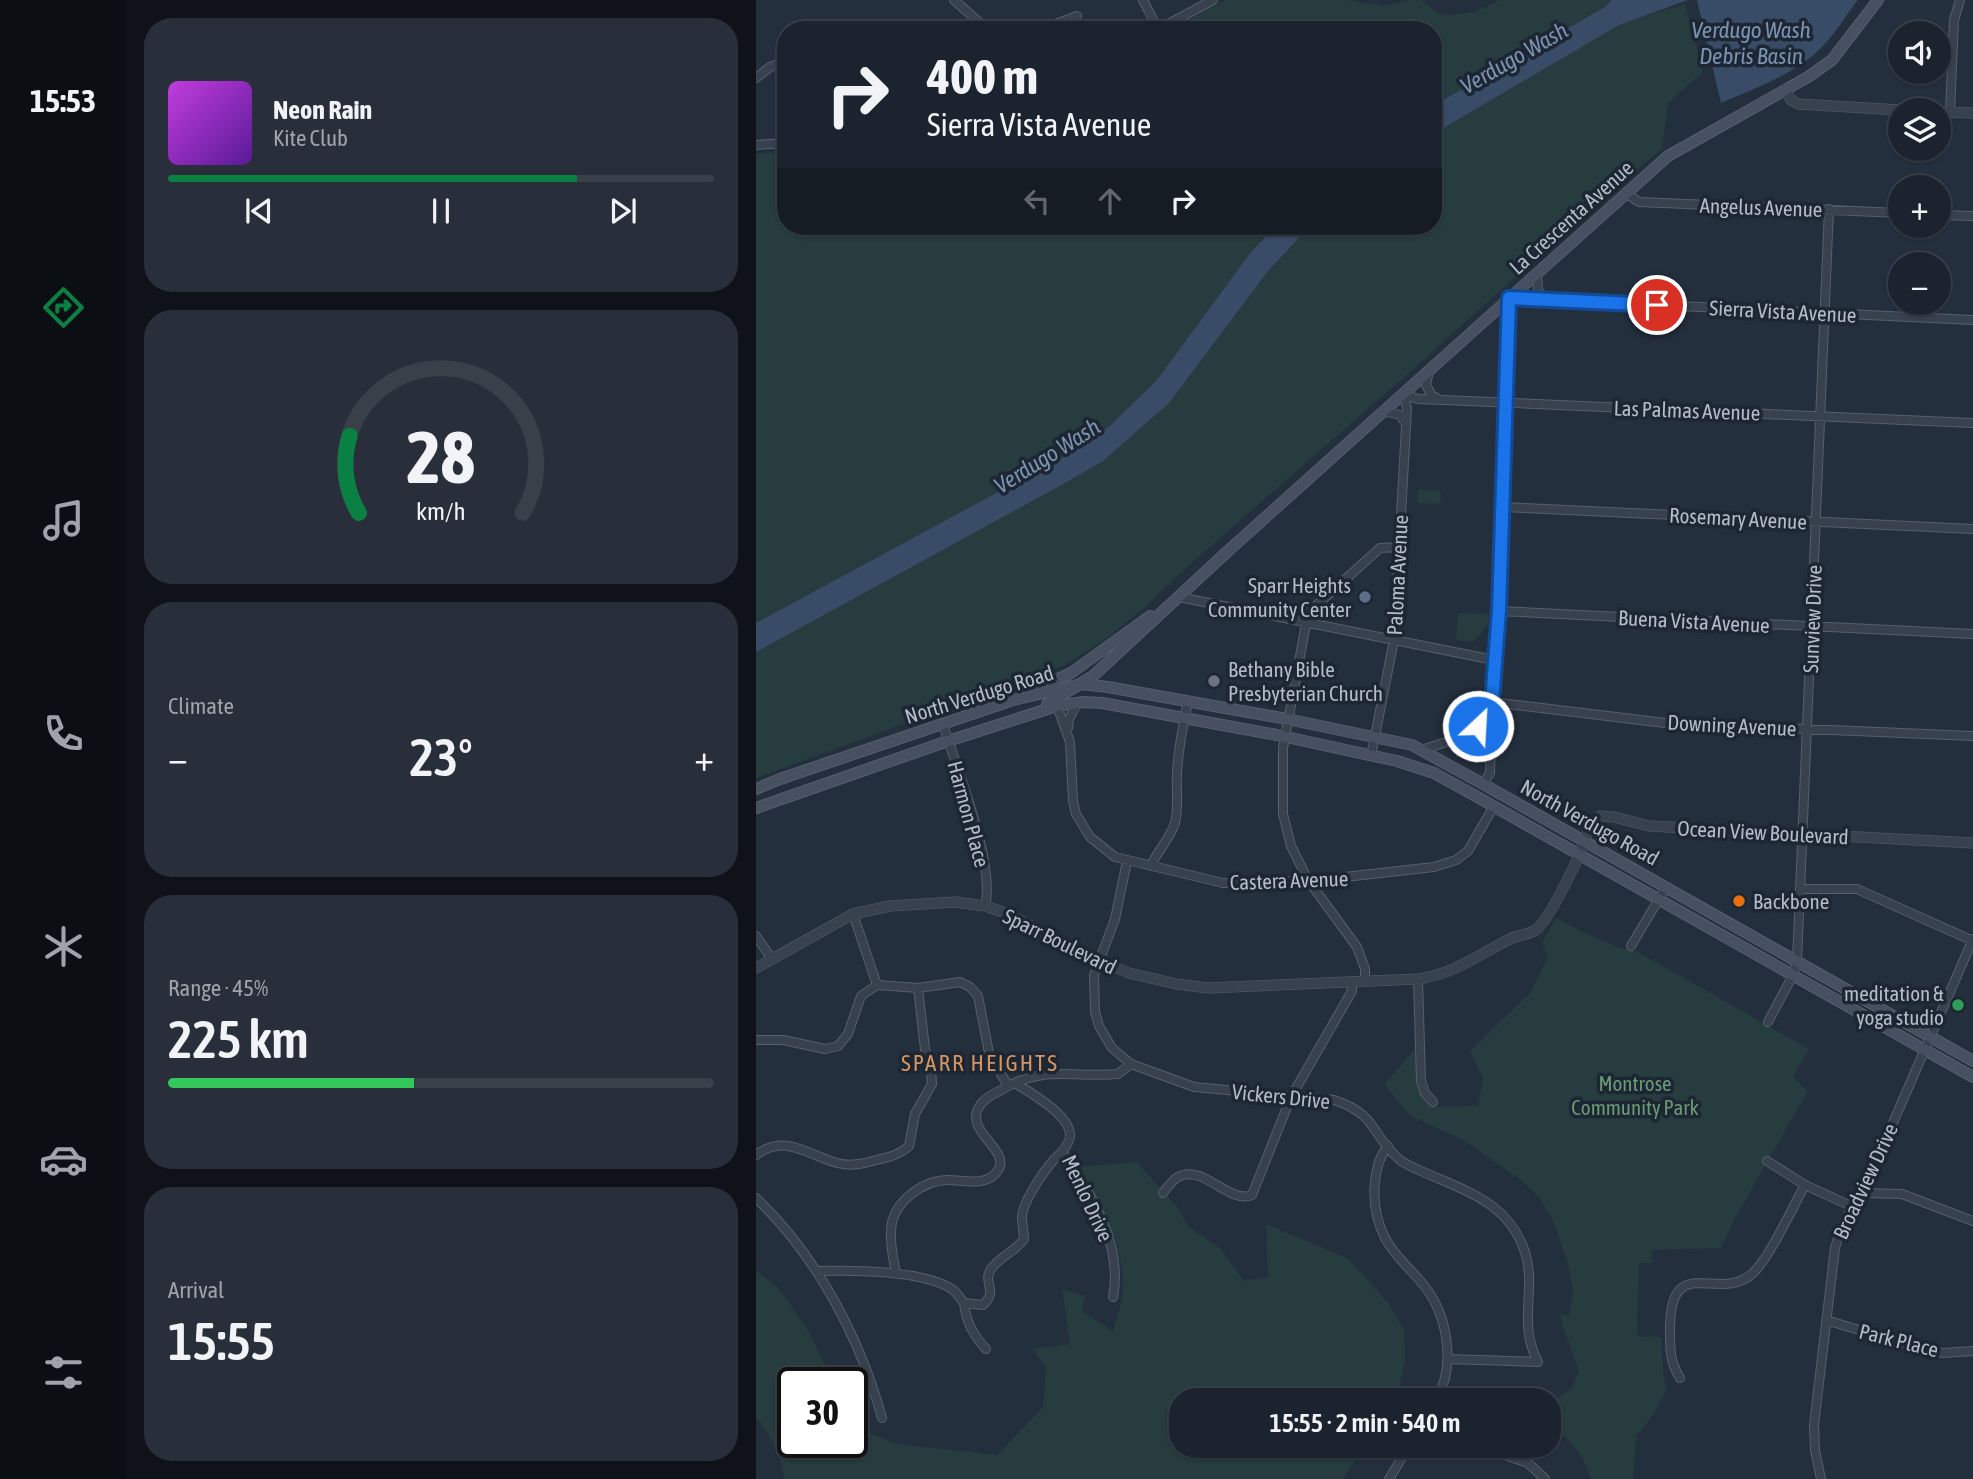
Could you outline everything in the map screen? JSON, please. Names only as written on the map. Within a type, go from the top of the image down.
[{"type":"main road","name":"La Crescenta Avenue","points":[[1016,720],[1093,676],[1668,156],[1808,77],[1832,60],[1878,0]]},
{"type":"main road","name":"La Crescenta Avenue","points":[[1013,700],[1071,673],[1179,597]]},
{"type":"main road","name":"North Verdugo Road","points":[[756,789],[1013,700],[1081,684],[1287,719],[1412,745],[1973,1061]]},
{"type":"main road","name":"North Verdugo Road","points":[[756,808],[948,741],[1057,706],[1078,702],[1102,703],[1371,755],[1434,773],[1973,1077]]},
{"type":"street","points":[[954,0],[978,21]]},
{"type":"street","points":[[1143,0],[1154,21]]},
{"type":"street","points":[[1173,21],[1213,0]]},
{"type":"street","points":[[1946,98],[1954,20],[1959,0]]},
{"type":"street","points":[[1064,21],[1077,16]]},
{"type":"street","points":[[756,78],[770,66],[777,64]]},
{"type":"street","points":[[1785,89],[1791,100],[1798,104],[1888,109]]},
{"type":"street","points":[[1951,112],[1973,113]]},
{"type":"street","points":[[756,145],[777,144]]},
{"type":"street","name":"Angelus Avenue","points":[[1625,193],[1639,202],[1888,212]]},
{"type":"street","name":"Sunview Drive","points":[[1768,1023],[1793,975],[1797,961],[1829,209]]},
{"type":"street","points":[[1951,215],[1973,216]]},
{"type":"street","points":[[1537,272],[1538,290],[1544,299],[1550,300]]},
{"type":"street","points":[[1483,784],[1490,773],[1494,660],[1499,611],[1509,298]]},
{"type":"street","name":"Sierra Vista Avenue","points":[[1509,298],[1973,320]]},
{"type":"street","points":[[1490,315],[1505,321],[1508,328]]},
{"type":"street","points":[[1430,369],[1426,379],[1429,391],[1432,396],[1443,400]]},
{"type":"street","name":"Las Palmas Avenue","points":[[1402,394],[1443,400],[1973,423]]},
{"type":"street","name":"Paloma Avenue","points":[[1371,755],[1394,640],[1407,408],[1402,394]]},
{"type":"street","points":[[1383,411],[1400,415],[1406,425]]},
{"type":"street","name":"Rosemary Avenue","points":[[1503,507],[1973,529]]},
{"type":"street","points":[[1365,981],[1365,969],[1357,947],[1308,880],[1291,846],[1283,814],[1284,737],[1309,611],[1375,552],[1384,546],[1399,547]]},
{"type":"street","points":[[1179,597],[1494,660]]},
{"type":"street","name":"Buena Vista Avenue","points":[[1499,611],[1973,634]]},
{"type":"street","points":[[1151,866],[1168,841],[1174,824],[1179,754],[1188,701]]},
{"type":"street","name":"Castera Avenue","points":[[1078,702],[1069,719],[1068,731],[1072,755],[1073,801],[1079,820],[1090,837],[1115,857],[1127,861],[1223,883],[1372,876],[1434,867],[1456,860],[1468,851],[1494,806]]},
{"type":"street","points":[[1420,750],[1453,740],[1478,726],[1492,702]]},
{"type":"street","name":"Downing Avenue","points":[[1492,702],[1665,723],[1973,736]]},
{"type":"street","name":"Castera Avenue","points":[[1057,706],[1068,731]]},
{"type":"street","name":"Harmon Place","points":[[943,724],[976,827],[988,889],[985,906]]},
{"type":"street","name":"Ocean View Boulevard","points":[[1536,931],[1580,855],[1590,825],[1600,816],[1649,826],[1973,843]]},
{"type":"street","name":"Vickers Drive","points":[[1127,861],[1115,919],[1094,975],[1099,1026],[1112,1048],[1130,1064],[1194,1087],[1334,1100],[1349,1105],[1365,1114],[1388,1146],[1408,1165],[1481,1197],[1505,1218],[1519,1238],[1528,1264],[1527,1331],[1538,1362],[1447,1359]]},
{"type":"street","points":[[1631,946],[1666,887]]},
{"type":"street","points":[[1800,889],[1857,889],[1973,940]]},
{"type":"street","name":"Sparr Boulevard","points":[[756,968],[853,914],[890,906],[930,903],[955,902],[985,906],[1033,926],[1099,961],[1137,976],[1209,988],[1436,976],[1459,968],[1514,937],[1536,931]]},
{"type":"street","points":[[756,1040],[783,1041],[825,1049],[838,1046],[848,1034],[861,996],[877,985],[853,914]]},
{"type":"street","points":[[756,936],[772,959]]},
{"type":"street","name":"Broadview Drive","points":[[1821,1479],[1815,1450],[1814,1425],[1835,1248],[1851,1206],[1868,1180],[1973,940]]},
{"type":"street","points":[[1418,979],[1421,1081],[1425,1093],[1433,1102]]},
{"type":"street","name":"Menlo Drive","points":[[877,985],[918,988],[960,982],[975,992],[989,1053],[1011,1084],[1054,1110],[1068,1126],[1069,1140],[1062,1153],[1082,1180],[1104,1223],[1117,1269],[1113,1297]]},
{"type":"street","points":[[1163,1194],[1176,1178],[1193,1174],[1248,1197],[1255,1192],[1291,1097],[1352,991],[1352,982]]},
{"type":"street","points":[[756,1155],[768,1148],[784,1144],[838,1163],[851,1164],[894,1156],[909,1146],[915,1114],[932,1084],[918,988]]},
{"type":"street","points":[[896,1274],[890,1229],[902,1203],[923,1185],[935,1181],[976,1181],[989,1179],[996,1174],[1000,1157],[980,1132],[977,1113],[981,1104],[1011,1084],[1054,1073],[1118,1074],[1130,1064]]},
{"type":"street","points":[[1388,1146],[1380,1155],[1375,1186],[1380,1227],[1390,1247],[1424,1285],[1435,1302],[1444,1329],[1447,1359],[1441,1388]]},
{"type":"street","points":[[964,1303],[983,1305],[989,1299],[992,1291],[988,1279],[990,1270],[1024,1239],[1024,1207],[1052,1160],[1062,1153]]},
{"type":"street","points":[[1767,1161],[1805,1185],[1851,1206]]},
{"type":"street","points":[[1680,1378],[1670,1357],[1670,1312],[1673,1296],[1683,1286],[1735,1283],[1752,1274],[1765,1257],[1805,1185]]},
{"type":"street","points":[[1860,1193],[1902,1194],[1973,1221]]},
{"type":"street","points":[[756,1198],[816,1271],[857,1346],[872,1380],[882,1418]]},
{"type":"street","points":[[816,1271],[849,1270],[896,1274],[936,1282],[954,1290],[964,1303],[965,1316],[973,1335],[986,1349]]},
{"type":"street","name":"Park Place","points":[[1826,1321],[1929,1351],[1973,1351]]},
{"type":"street","points":[[1389,1479],[1402,1458]]},
{"type":"street","points":[[1513,1458],[1528,1463],[1545,1479]]},
{"type":"green space","points":[[1225,0],[1348,0],[1383,6],[1421,0],[1437,13],[1448,15],[1475,12],[1500,0],[1613,0],[1620,23],[1685,4],[1703,72],[1668,103],[1662,149],[1605,196],[1411,371],[1107,638],[1065,665],[756,778],[756,154],[777,153],[777,235],[1442,235],[1442,21],[1186,21]]},
{"type":"green space","points":[[1418,490],[1441,491],[1440,504],[1417,503]]},
{"type":"green space","points":[[1458,613],[1489,614],[1488,625],[1473,642],[1456,640]]},
{"type":"green space","name":"Montrose Community Park","points":[[1556,918],[1606,942],[1638,952],[1809,1049],[1793,1077],[1808,1091],[1734,1220],[1721,1248],[1653,1250],[1651,1263],[1639,1263],[1637,1336],[1661,1337],[1664,1379],[1667,1386],[1654,1412],[1636,1435],[1633,1479],[1591,1479],[1581,1456],[1571,1442],[1561,1434],[1561,1395],[1572,1388],[1579,1370],[1560,1314],[1569,1316],[1573,1291],[1568,1263],[1552,1218],[1538,1196],[1521,1180],[1463,1140],[1411,1116],[1384,1085],[1415,1049],[1420,1087],[1431,1107],[1478,1106],[1483,1078],[1470,1051],[1531,992],[1548,957],[1542,943]]},
{"type":"green space","points":[[1137,1162],[1177,1207],[1189,1227],[1220,1248],[1244,1281],[1268,1277],[1266,1224],[1349,1259],[1388,1303],[1404,1330],[1405,1358],[1399,1388],[1169,1388],[1169,1458],[1357,1458],[1343,1479],[784,1479],[779,1458],[868,1458],[868,1432],[896,1444],[997,1455],[1043,1407],[1046,1368],[1033,1349],[1070,1344],[1062,1289],[1085,1296],[1082,1311],[1113,1331],[1123,1293],[1122,1272],[1115,1240],[1079,1167]]},
{"type":"green space","points":[[756,1271],[778,1287],[811,1335],[826,1367],[777,1367],[777,1453],[766,1430],[756,1417]]},
{"type":"water","points":[[1612,0],[1688,0],[1619,25],[1442,129],[1442,101],[1605,7]]},
{"type":"water","name":"Verdugo Wash Debris Basin","points":[[1697,0],[1858,0],[1831,37],[1799,66],[1721,103]]},
{"type":"water","points":[[1267,235],[1302,235],[1268,271],[1169,403],[1103,461],[756,652],[756,623],[1061,458],[1111,425],[1157,380],[1251,252]]},
{"type":"place","name":"Sparr Heights Community Center","points":[[1365,597]]},
{"type":"place","name":"Bethany Bible Presbyterian Church","points":[[1214,681]]},
{"type":"place","name":"Backbone","points":[[1739,901]]},
{"type":"place","name":"meditation & yoga studio","points":[[1958,1005]]},
{"type":"district","name":"SPARR HEIGHTS","points":[[980,1063]]},
{"type":"route","points":[[1478,726],[1492,702],[1499,611],[1509,298],[1657,305]]},
{"type":"water label","name":"Verdugo Wash","points":[[1514,58]]},
{"type":"water label","name":"Verdugo Wash","points":[[1047,456]]}]
